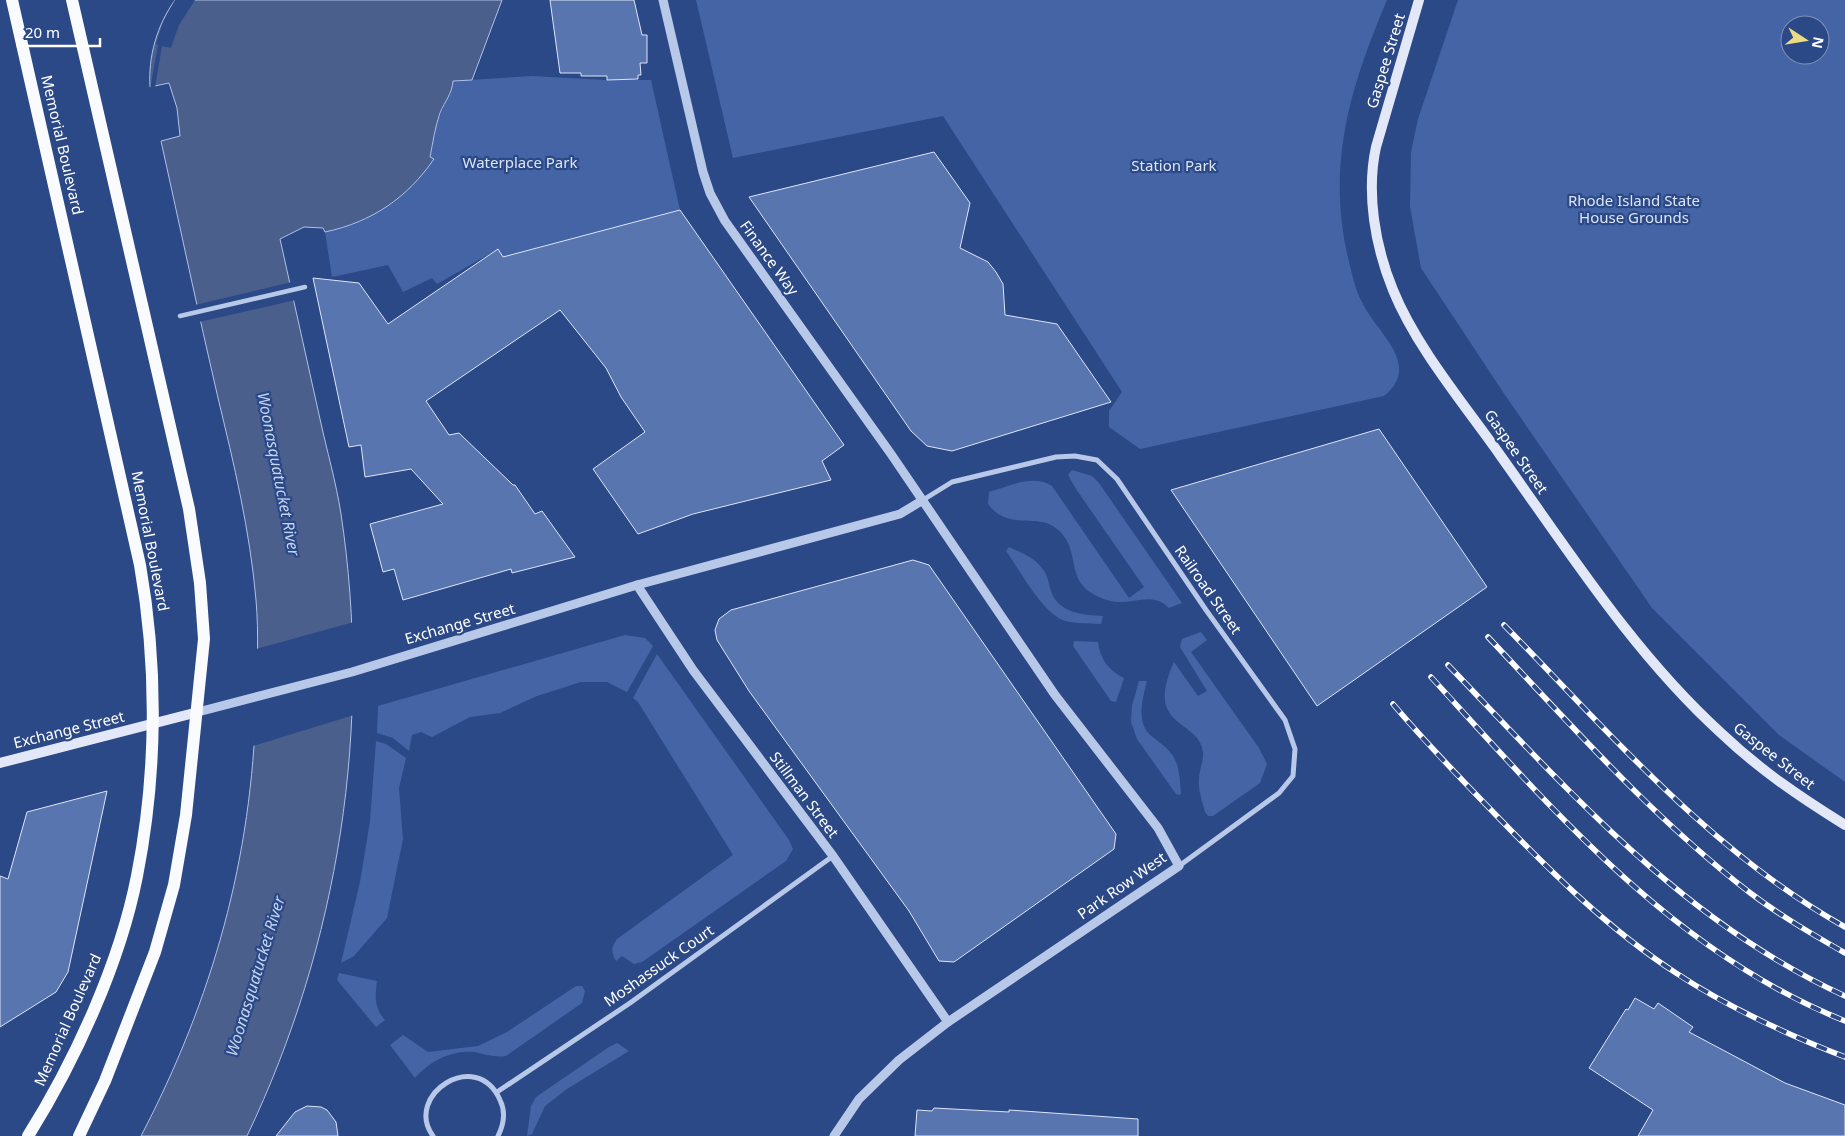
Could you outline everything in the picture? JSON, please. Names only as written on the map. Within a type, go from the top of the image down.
[{"type":"main road","name":"Memorial Boulevard","points":[[12,0],[140,565],[149,614],[152,724],[146,820],[137,878],[122,930],[107,977],[60,1082],[28,1136]]},
{"type":"main road","points":[[72,0],[193,533],[200,583],[204,638],[198,712],[186,815],[174,885],[155,952],[105,1081],[79,1136]]},
{"type":"main road","name":"Gaspee Street","points":[[1419,0],[1376,146],[1373,171],[1374,212],[1380,250],[1402,310],[1452,388],[1564,548],[1666,676],[1720,733],[1783,786],[1845,825]]},
{"type":"main road","name":"Exchange Street","points":[[0,763],[198,712]]},
{"type":"street","name":"Finance Way","points":[[663,0],[694,137],[710,193],[725,221],[923,500]]},
{"type":"street","points":[[180,316],[305,287]]},
{"type":"street","name":"Railroad Street","points":[[923,500],[952,482],[1056,457],[1076,456],[1097,460],[1117,479],[1206,610],[1285,720],[1295,749],[1293,776],[1279,793],[1179,866]]},
{"type":"street","name":"Exchange Street","points":[[198,712],[352,672],[637,585],[900,514],[923,500]]},
{"type":"street","name":"Park Row West","points":[[834,1136],[865,1092],[898,1060],[948,1022],[1179,866],[1158,828],[1055,695],[923,500]]},
{"type":"street","name":"Stillman Street","points":[[637,585],[693,670],[833,856],[948,1022]]},
{"type":"street","name":"Moshassuck Court","points":[[497,1092],[630,1003],[833,856]]},
{"type":"street","points":[[433,1136],[427,1119],[428,1106],[438,1088],[445,1082],[462,1076],[476,1077],[488,1083],[497,1092],[504,1108],[503,1127],[498,1136]]},
{"type":"green space","name":"Station Park","points":[[696,0],[1387,0],[1373,33],[1352,98],[1341,162],[1340,196],[1343,230],[1355,285],[1369,314],[1393,349],[1398,360],[1399,372],[1395,384],[1384,396],[1140,449],[1109,427],[1109,411],[1122,392],[943,116],[733,158]]},
{"type":"green space","name":"Rhode Island State House Grounds","points":[[1458,0],[1845,0],[1845,782],[1779,735],[1652,608],[1503,392],[1421,268],[1410,207],[1411,152],[1418,119]]},
{"type":"green space","name":"Waterplace Park","points":[[532,76],[606,80],[651,80],[680,210],[503,257],[498,249],[437,284],[432,278],[403,292],[388,265],[332,277],[325,232],[356,222],[386,206],[400,196],[424,172],[434,159],[430,157],[437,122],[450,93],[453,81]]},
{"type":"green space","points":[[1072,470],[1092,476],[1099,483],[1182,603],[1169,608],[1156,600],[1119,602],[1095,595],[1084,587],[1078,578],[1070,548],[1065,538],[1057,529],[1041,522],[1014,520],[1005,517],[988,504],[989,492],[1013,484],[1037,481],[1052,486],[1129,598],[1144,587],[1076,489],[1068,475]]},
{"type":"green space","points":[[1009,547],[1038,563],[1045,572],[1054,598],[1059,604],[1072,611],[1087,615],[1103,616],[1101,624],[1066,621],[1057,617],[1033,591],[1006,551]]},
{"type":"green space","points":[[1201,632],[1207,640],[1191,652],[1259,748],[1267,764],[1260,783],[1213,816],[1208,816],[1205,812],[1200,791],[1199,775],[1203,752],[1199,741],[1175,720],[1168,711],[1165,700],[1166,684],[1174,662],[1198,696],[1207,691],[1180,647],[1182,639]]},
{"type":"green space","points":[[625,635],[645,638],[653,646],[627,692],[607,682],[581,682],[537,696],[500,713],[470,717],[432,737],[421,732],[412,735],[409,751],[393,738],[377,733],[378,706]]},
{"type":"green space","points":[[1074,641],[1098,642],[1106,664],[1124,678],[1116,702],[1111,701],[1073,646]]},
{"type":"green space","points":[[657,654],[789,840],[793,849],[786,861],[642,962],[634,964],[622,956],[616,961],[612,950],[617,939],[733,855],[638,702],[633,698]]},
{"type":"green space","points":[[1139,681],[1147,681],[1142,704],[1144,726],[1148,733],[1173,756],[1180,780],[1181,794],[1179,795],[1176,794],[1137,739],[1131,722],[1132,706]]},
{"type":"green space","points":[[376,741],[386,744],[406,758],[399,788],[403,839],[387,918],[354,956],[341,963],[360,882],[370,821]]},
{"type":"green space","points":[[339,973],[377,981],[376,1002],[385,1020],[376,1027],[337,980]]},
{"type":"green space","points":[[576,986],[582,986],[585,991],[582,1003],[506,1056],[494,1056],[475,1052],[449,1055],[427,1066],[415,1078],[390,1045],[403,1035],[428,1052],[478,1046],[507,1032]]},
{"type":"green space","points":[[617,1043],[629,1051],[567,1089],[545,1106],[532,1134],[527,1136],[531,1106],[536,1097]]},
{"type":"water","name":"Woonasquatucket River","points":[[175,0],[502,0],[472,80],[453,81],[437,124],[430,157],[434,159],[412,185],[387,206],[358,222],[325,232],[323,228],[304,227],[280,239],[341,514],[350,594],[353,673],[350,753],[340,832],[326,910],[305,987],[279,1063],[247,1136],[141,1136],[189,1032],[224,926],[237,872],[246,817],[253,760],[257,677],[257,613],[246,523],[161,141],[180,136],[177,108],[169,83],[150,87],[152,53],[155,42],[163,20]]},
{"type":"pier","points":[[175,0],[195,0],[179,25],[171,48],[162,46],[155,88],[150,89],[158,45],[156,44],[163,22]]},
{"type":"pier","points":[[292,282],[296,300],[199,322],[195,305]]},
{"type":"pier","points":[[354,622],[354,715],[253,746],[256,649]]},
{"type":"building","points":[[550,0],[634,0],[642,35],[647,35],[647,63],[640,63],[641,75],[638,75],[638,79],[607,80],[607,76],[581,76],[581,73],[560,73]]},
{"type":"building","points":[[934,152],[970,203],[960,248],[988,262],[996,272],[1003,284],[1005,315],[1057,324],[1111,402],[952,451],[927,446],[911,431],[749,197]]},
{"type":"building","points":[[680,210],[844,445],[822,461],[831,480],[693,514],[638,534],[593,469],[645,432],[621,397],[606,368],[560,310],[426,401],[449,435],[459,433],[515,485],[535,514],[542,511],[575,557],[512,573],[511,569],[403,600],[394,569],[383,572],[370,524],[443,504],[411,469],[365,477],[361,445],[349,447],[313,278],[359,283],[388,324],[498,249],[503,257]]},
{"type":"building","points":[[1379,429],[1487,587],[1317,706],[1171,490]]},
{"type":"building","points":[[913,560],[929,565],[1116,834],[1114,849],[954,962],[939,961],[909,911],[749,691],[717,640],[715,630],[719,619],[731,610]]},
{"type":"building","points":[[107,791],[68,972],[56,992],[0,1027],[0,876],[8,879],[27,812]]},
{"type":"building","points":[[1635,998],[1654,1009],[1658,1003],[1693,1027],[1689,1032],[1785,1083],[1845,1105],[1845,1136],[1638,1136],[1653,1110],[1589,1068]]},
{"type":"building","points":[[307,1106],[321,1107],[327,1110],[336,1122],[338,1136],[276,1136],[295,1112]]},
{"type":"building","points":[[934,1108],[1009,1112],[1009,1110],[1138,1119],[1138,1136],[915,1136],[917,1110],[932,1111]]},
{"type":"railway","points":[[1504,625],[1623,748],[1706,827],[1750,864],[1796,897],[1845,927]]},
{"type":"railway","points":[[1488,637],[1581,737],[1679,833],[1760,900],[1845,953]]},
{"type":"railway","points":[[1448,665],[1584,806],[1680,892],[1732,931],[1786,966],[1845,996]]},
{"type":"railway","points":[[1431,677],[1570,826],[1619,873],[1671,917],[1725,957],[1783,992],[1845,1021]]},
{"type":"railway","points":[[1393,704],[1442,759],[1536,856],[1580,898],[1651,956],[1696,986],[1737,1009],[1780,1030],[1845,1057]]}]
